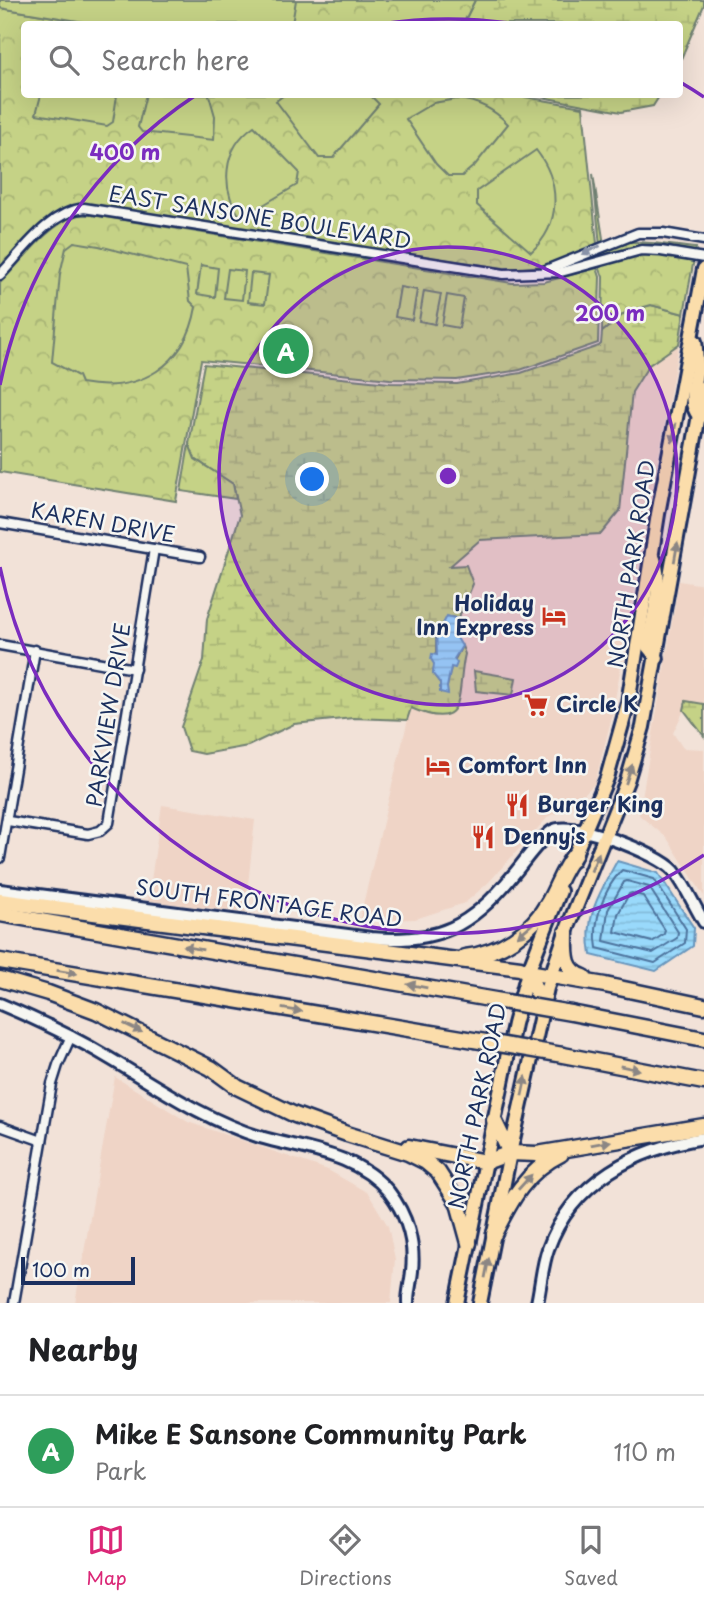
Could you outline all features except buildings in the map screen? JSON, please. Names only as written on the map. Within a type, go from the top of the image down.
[{"type":"highway","points":[[451,958],[489,952],[522,933],[548,904],[565,865],[575,853]]},
{"type":"highway","points":[[0,901],[520,968],[528,972],[704,1006]]},
{"type":"highway","points":[[0,914],[571,1013],[704,1039]]},
{"type":"highway","points":[[566,932],[566,958],[575,975],[605,985]]},
{"type":"highway","points":[[0,961],[563,1055],[704,1083]]},
{"type":"highway","points":[[528,972],[542,1005]]},
{"type":"highway","points":[[0,979],[48,993],[130,1026],[219,1074],[296,1111],[354,1132],[419,1150],[486,1162],[510,1153],[537,1154],[704,1126]]},
{"type":"highway","points":[[219,1074],[237,1087],[295,1115],[408,1153],[426,1162],[443,1179],[458,1203],[469,1243]]},
{"type":"highway","points":[[494,1120],[510,1153]]},
{"type":"highway","points":[[494,1234],[518,1189],[528,1177],[554,1158],[574,1148]]},
{"type":"main road","name":"NORTH PARK ROAD","points":[[457,1303],[514,1024],[528,972],[607,778],[626,713],[658,514],[704,270]]},
{"type":"main road","points":[[693,327],[697,364],[692,397],[694,410],[699,416]]},
{"type":"main road","name":"NORTH PARK ROAD","points":[[480,1303],[542,1005],[566,932],[636,755],[657,658],[704,387]]},
{"type":"main road","points":[[653,555],[659,586],[648,647],[657,658]]},
{"type":"street","name":"EAST SANSONE BOULEVARD","points":[[0,275],[54,220],[68,212],[85,208],[517,275],[574,269],[641,250],[704,258]]},
{"type":"street","name":"EAST SANSONE BOULEVARD","points":[[540,273],[617,239],[638,233],[663,233],[704,240]]},
{"type":"street","points":[[661,251],[663,233]]},
{"type":"street","points":[[617,239],[624,254]]},
{"type":"street","name":"KAREN DRIVE","points":[[0,523],[200,557]]},
{"type":"street","name":"PARKVIEW DRIVE","points":[[8,821],[88,834],[100,831],[109,823],[154,549]]},
{"type":"street","points":[[0,645],[135,669]]},
{"type":"street","points":[[0,858],[35,650]]},
{"type":"street","name":"SOUTH FRONTAGE ROAD","points":[[0,890],[371,939],[405,941],[452,929],[484,908],[542,841],[554,830],[570,828],[605,838],[663,861],[674,872],[704,922]]},
{"type":"street","points":[[0,1004],[71,1037],[181,1101],[230,1126],[346,1160],[371,1175],[395,1201],[411,1238],[413,1262],[408,1303]]},
{"type":"street","points":[[14,1303],[58,1065],[71,1037]]},
{"type":"street","points":[[0,1126],[42,1141]]},
{"type":"street","points":[[537,1303],[548,1249],[564,1217],[584,1192],[613,1168],[639,1155],[672,1144],[704,1138]]},
{"type":"shaded area","points":[[679,344],[612,716],[595,783],[571,807],[549,816],[488,883],[465,903],[415,919],[359,921],[411,707],[451,713],[458,704],[465,654],[457,638],[457,626],[459,613],[469,594],[449,567],[480,540],[527,537],[628,444],[632,392],[649,365]]},
{"type":"shaded area","points":[[679,581],[704,585],[704,704],[686,701],[673,733],[683,748],[704,749],[704,896],[667,838],[639,815]]},
{"type":"shaded area","points":[[162,805],[255,820],[245,912],[148,901]]},
{"type":"shaded area","points":[[115,1077],[188,1122],[328,1170],[368,1193],[388,1226],[395,1259],[391,1303],[75,1303]]},
{"type":"green space","points":[[0,0],[475,0],[464,21],[103,21]]},
{"type":"green space","points":[[0,0],[296,0],[292,21],[78,21],[0,8]]},
{"type":"green space","points":[[475,0],[704,0],[683,54],[683,21],[464,21]]},
{"type":"green space","points":[[0,8],[78,21],[21,21],[21,98],[531,98],[583,107],[597,244],[542,266],[504,268],[88,205],[74,208],[49,221],[29,238],[0,270]]},
{"type":"green space","points":[[40,98],[117,98],[113,122],[107,126],[36,114]]},
{"type":"green space","points":[[145,98],[210,98],[215,116],[214,140],[142,132],[138,127]]},
{"type":"green space","points":[[280,98],[373,98],[379,104],[333,158],[319,158],[276,101]]},
{"type":"green space","points":[[547,98],[658,98],[653,106],[621,112]]},
{"type":"green space","points":[[457,99],[485,107],[508,124],[475,165],[462,176],[448,176],[436,164],[406,119],[433,103]]},
{"type":"green space","points":[[254,126],[299,172],[297,185],[241,218],[230,194],[228,169],[236,146],[243,135]]},
{"type":"green space","points":[[536,150],[550,176],[554,202],[548,229],[531,252],[477,205],[477,191]]},
{"type":"green space","points":[[593,174],[604,245],[639,242],[696,248],[684,314],[651,305],[626,312],[602,332],[603,277],[598,264],[544,278],[495,277],[92,211],[70,214],[88,209],[288,241],[503,272],[531,273],[548,269],[600,246]]},
{"type":"green space","points":[[77,215],[92,215],[512,283],[544,282],[597,268],[600,277],[598,343],[520,370],[457,380],[390,379],[201,360],[176,501],[0,472],[0,283],[56,226]]},
{"type":"green space","points":[[56,221],[0,278],[0,274],[29,243]]},
{"type":"green space","points":[[74,242],[186,268],[190,301],[196,307],[191,328],[171,360],[156,371],[122,384],[102,385],[81,383],[78,376],[52,362],[60,274],[66,248]]},
{"type":"green space","points":[[201,265],[218,268],[215,297],[197,294]]},
{"type":"green space","points":[[228,269],[245,271],[242,300],[224,298]]},
{"type":"green space","points":[[251,273],[269,275],[265,304],[248,302]]},
{"type":"green space","points":[[400,287],[417,290],[412,320],[395,317]]},
{"type":"green space","points":[[424,291],[441,294],[435,324],[419,321]]},
{"type":"green space","points":[[447,295],[464,298],[459,328],[442,325]]},
{"type":"green space","points":[[651,305],[684,314],[679,344],[649,365],[632,392],[620,511],[601,534],[480,540],[450,566],[466,565],[473,584],[458,619],[452,617],[442,626],[436,626],[433,674],[440,683],[441,692],[447,687],[451,667],[462,646],[465,654],[460,694],[452,712],[443,716],[430,715],[411,708],[407,720],[353,718],[294,724],[248,746],[204,754],[189,751],[181,727],[204,660],[207,619],[240,515],[233,484],[195,459],[189,444],[204,364],[390,383],[457,384],[521,373],[599,346],[602,332],[626,312]]},
{"type":"green space","points":[[189,444],[195,459],[233,484],[236,499],[181,491]]},
{"type":"green space","points":[[474,671],[516,678],[513,695],[476,691]]},
{"type":"green space","points":[[686,701],[704,704],[704,736],[684,710]]},
{"type":"water","points":[[447,616],[458,619],[457,638],[462,646],[454,659],[457,663],[455,668],[451,667],[448,694],[440,692],[440,683],[433,674],[434,664],[431,659],[432,654],[437,655],[436,626],[442,626]]},
{"type":"water","points":[[617,861],[658,873],[694,928],[693,946],[656,971],[591,955],[591,917]]},
{"type":"place","name":"Mike E Sansone Community Park","points":[[286,351]]},
{"type":"place","name":"Holiday Inn Express","points":[[554,616]]},
{"type":"place","name":"Circle K","points":[[536,705]]},
{"type":"place","name":"Comfort Inn","points":[[438,766]]},
{"type":"place","name":"Burger King","points":[[517,805]]},
{"type":"place","name":"Denny's","points":[[483,837]]}]
